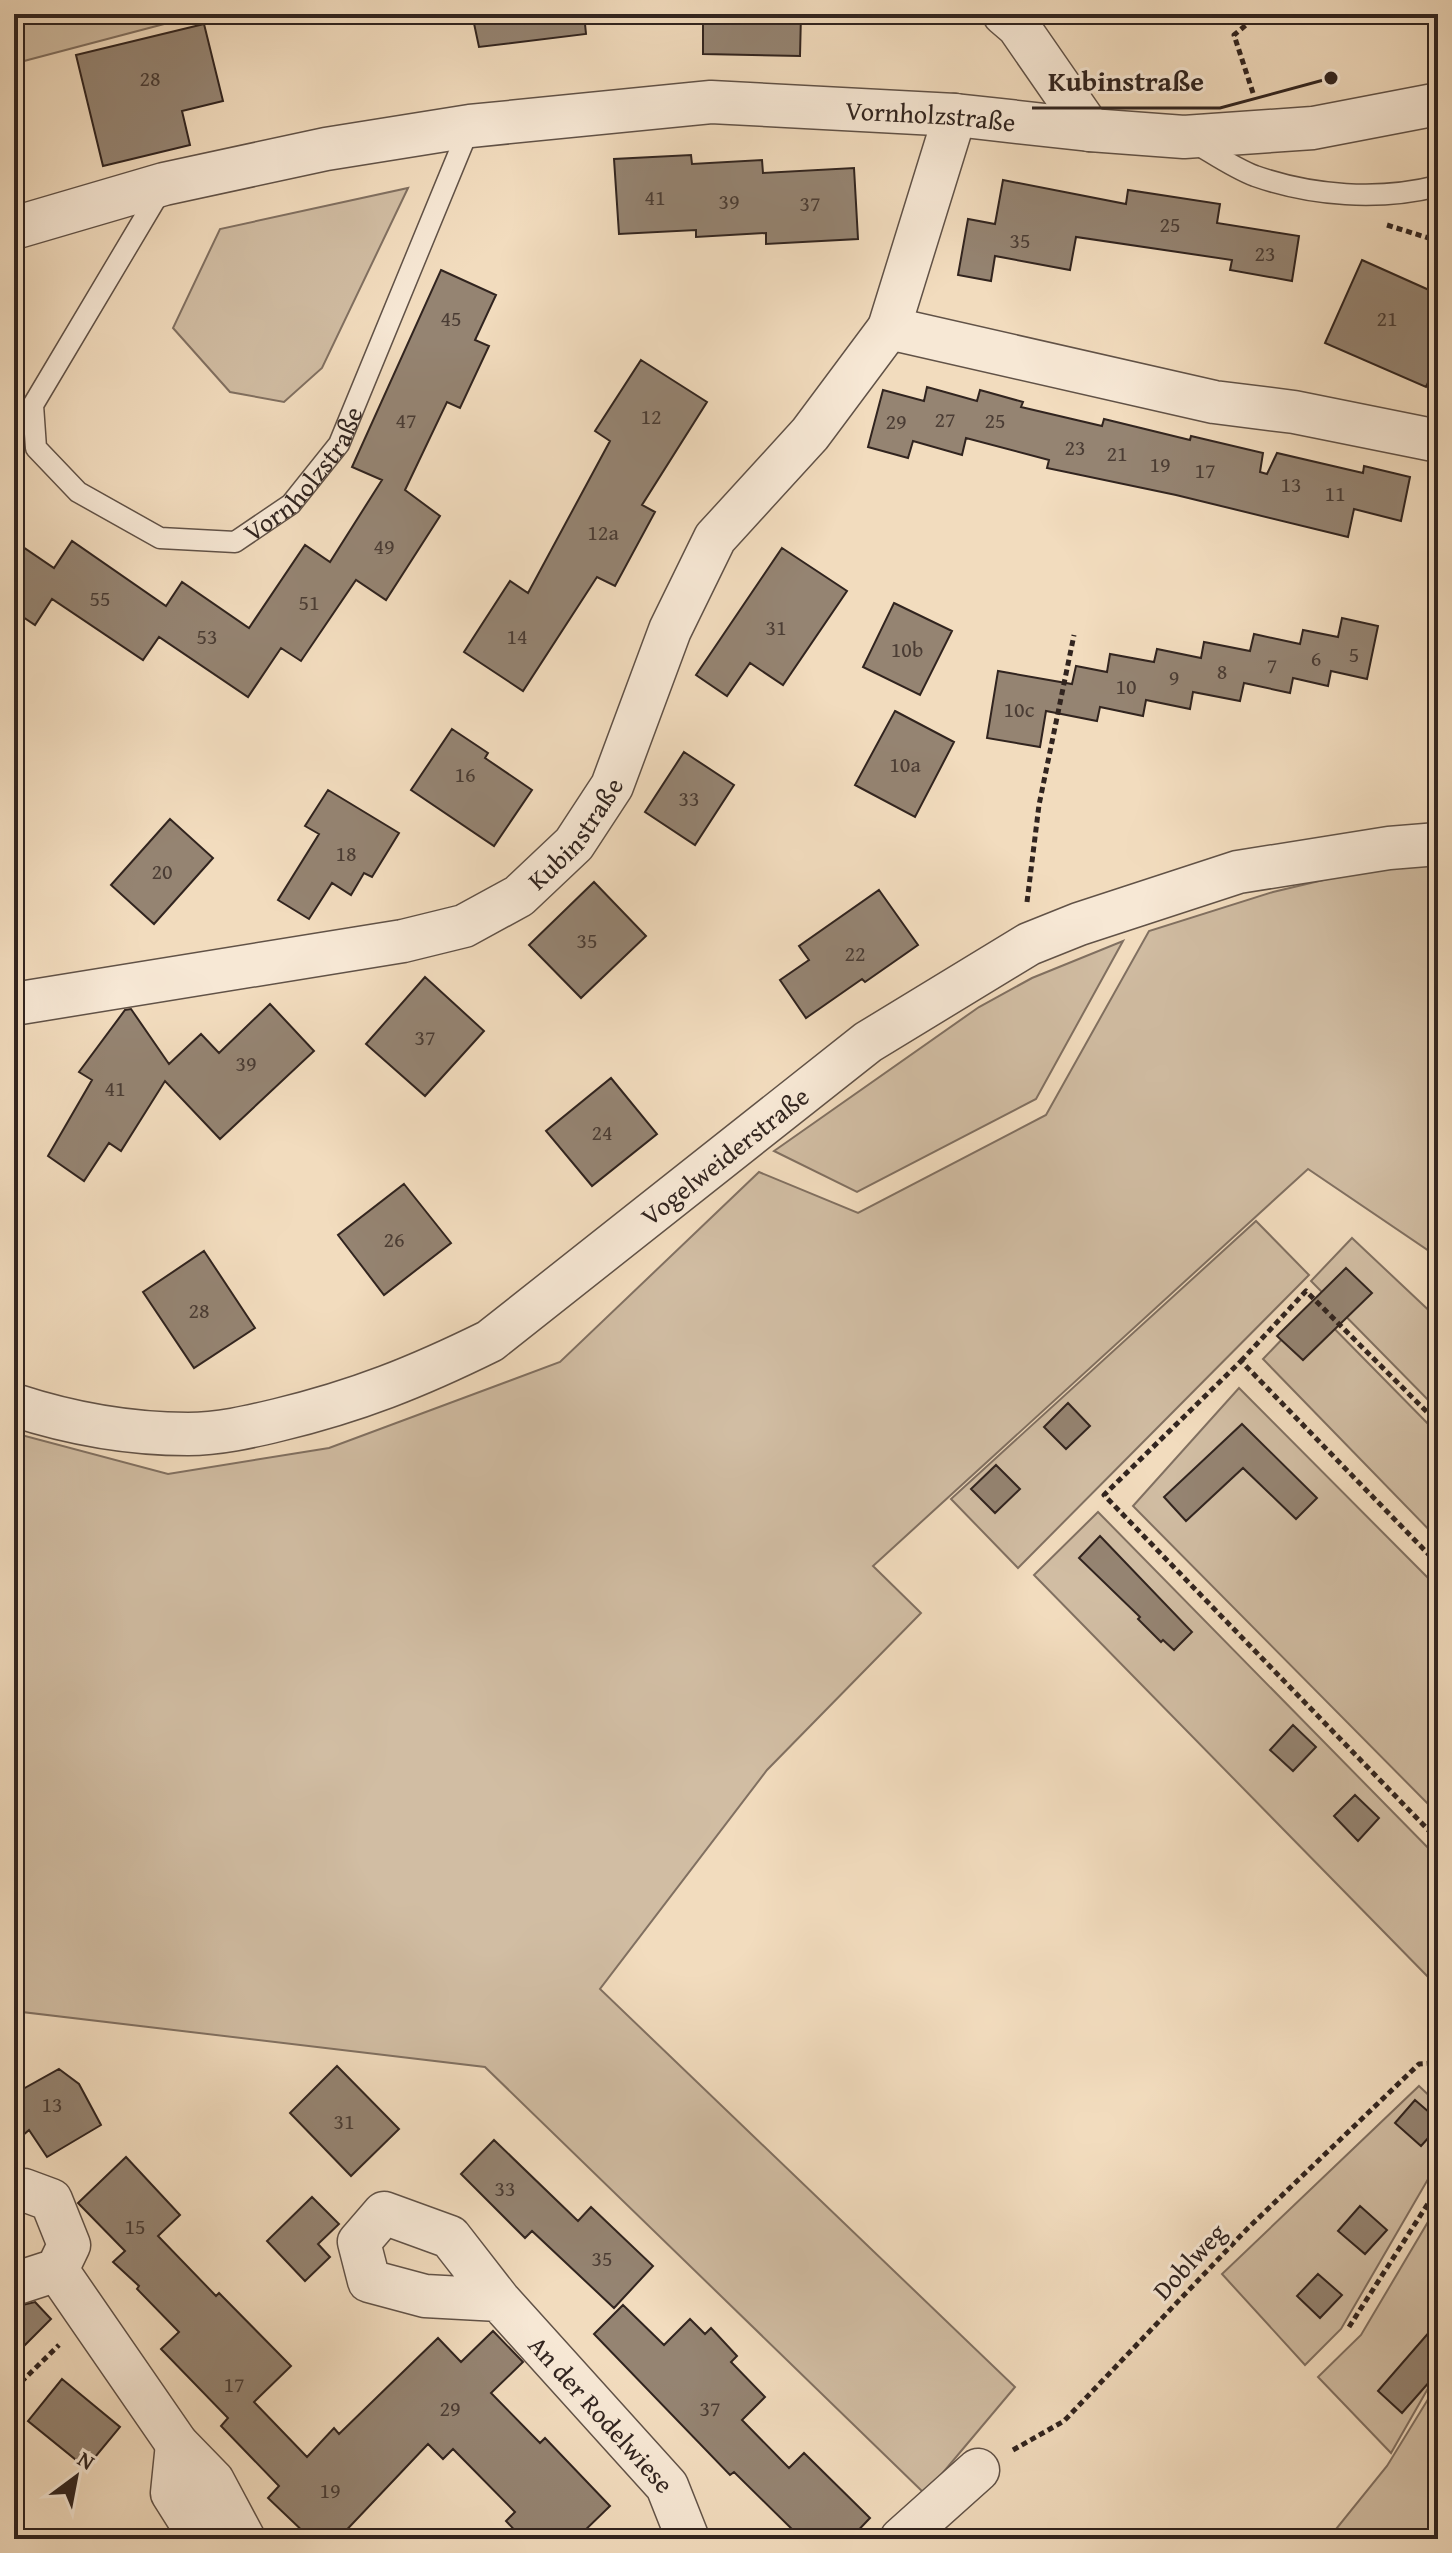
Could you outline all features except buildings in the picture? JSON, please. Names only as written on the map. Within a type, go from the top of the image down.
[{"type":"street","points":[[1004,14],[1018,26],[1090,130]]},
{"type":"street","name":"Vornholzstraße","points":[[14,228],[164,184],[326,149],[470,126],[711,102],[955,115],[1184,137],[1313,128],[1438,104]]},
{"type":"street","name":"Kubinstraße","points":[[14,1004],[403,941],[464,926],[519,896],[574,844],[612,786],[670,630],[715,538],[810,434],[889,328],[955,115]]},
{"type":"street","points":[[889,328],[1214,402],[1294,412],[1438,441]]},
{"type":"street","name":"Vogelweiderstraße","points":[[14,1405],[130,1431],[190,1435],[236,1430],[340,1405],[421,1375],[490,1341],[868,1042],[1029,944],[1079,924],[1238,872],[1389,848],[1438,844]]},
{"type":"street","points":[[14,2193],[24,2190],[51,2200],[69,2245],[57,2270],[14,2284]]},
{"type":"street","points":[[57,2270],[177,2444],[213,2481],[244,2539]]},
{"type":"street","name":"An der Rodelwiese","points":[[499,2300],[667,2486],[688,2539]]},
{"type":"street","points":[[177,2444],[172,2493],[201,2539]]},
{"type":"street","points":[[901,2539],[978,2470]]},
{"type":"lane","name":"Vornholzstraße","points":[[164,184],[33,405],[36,448],[78,492],[160,538],[235,542],[291,504],[339,444],[470,126]]},
{"type":"lane","points":[[1184,137],[1254,175],[1336,195],[1438,186]]},
{"type":"path","points":[[1259,14],[1234,35],[1266,132]]},
{"type":"path","points":[[1026,909],[1039,805],[1074,635]]},
{"type":"path","points":[[1438,1423],[1306,1291],[1241,1361],[1104,1495],[1438,1840]]},
{"type":"path","points":[[1241,1361],[1438,1564]]},
{"type":"path","name":"Doblweg","points":[[978,2470],[1064,2421],[1248,2228],[1419,2064],[1438,2063]]},
{"type":"path","points":[[1349,2327],[1438,2188]]},
{"type":"path","points":[[14,2389],[89,2316]]},
{"type":"shaded area","points":[[14,14],[202,14],[24,61],[14,36]]},
{"type":"shaded area","points":[[408,188],[322,368],[284,402],[230,392],[173,328],[220,229]]},
{"type":"shaded area","points":[[1420,857],[1438,857],[1438,1257],[1308,1169],[873,1566],[921,1613],[767,1770],[600,1989],[1015,2387],[925,2494],[485,2067],[14,2011],[14,1433],[168,1474],[329,1448],[560,1362],[759,1172],[858,1213],[1046,1115],[1149,931],[1273,892]]},
{"type":"shaded area","points":[[1123,941],[1036,1099],[857,1192],[774,1151],[979,1007],[1032,978]]},
{"type":"shaded area","points":[[1256,1221],[1309,1275],[1018,1568],[951,1499]]},
{"type":"shaded area","points":[[1352,1238],[1438,1319],[1438,1410],[1311,1281]]},
{"type":"shaded area","points":[[1313,1307],[1438,1434],[1438,1539],[1263,1359]]},
{"type":"shaded area","points":[[1239,1388],[1438,1588],[1438,1814],[1133,1506]]},
{"type":"shaded area","points":[[1098,1512],[1438,1858],[1438,1977],[1433,1982],[1034,1575]]},
{"type":"shaded area","points":[[1419,2086],[1438,2104],[1438,2162],[1341,2329],[1305,2365],[1222,2274]]},
{"type":"shaded area","points":[[1438,2205],[1438,2371],[1391,2453],[1318,2377],[1361,2335]]},
{"type":"shaded area","points":[[1438,2383],[1438,2539],[1328,2539],[1387,2466]]},
{"type":"place","name":"Kubinstraße","points":[[1331,78]]}]
